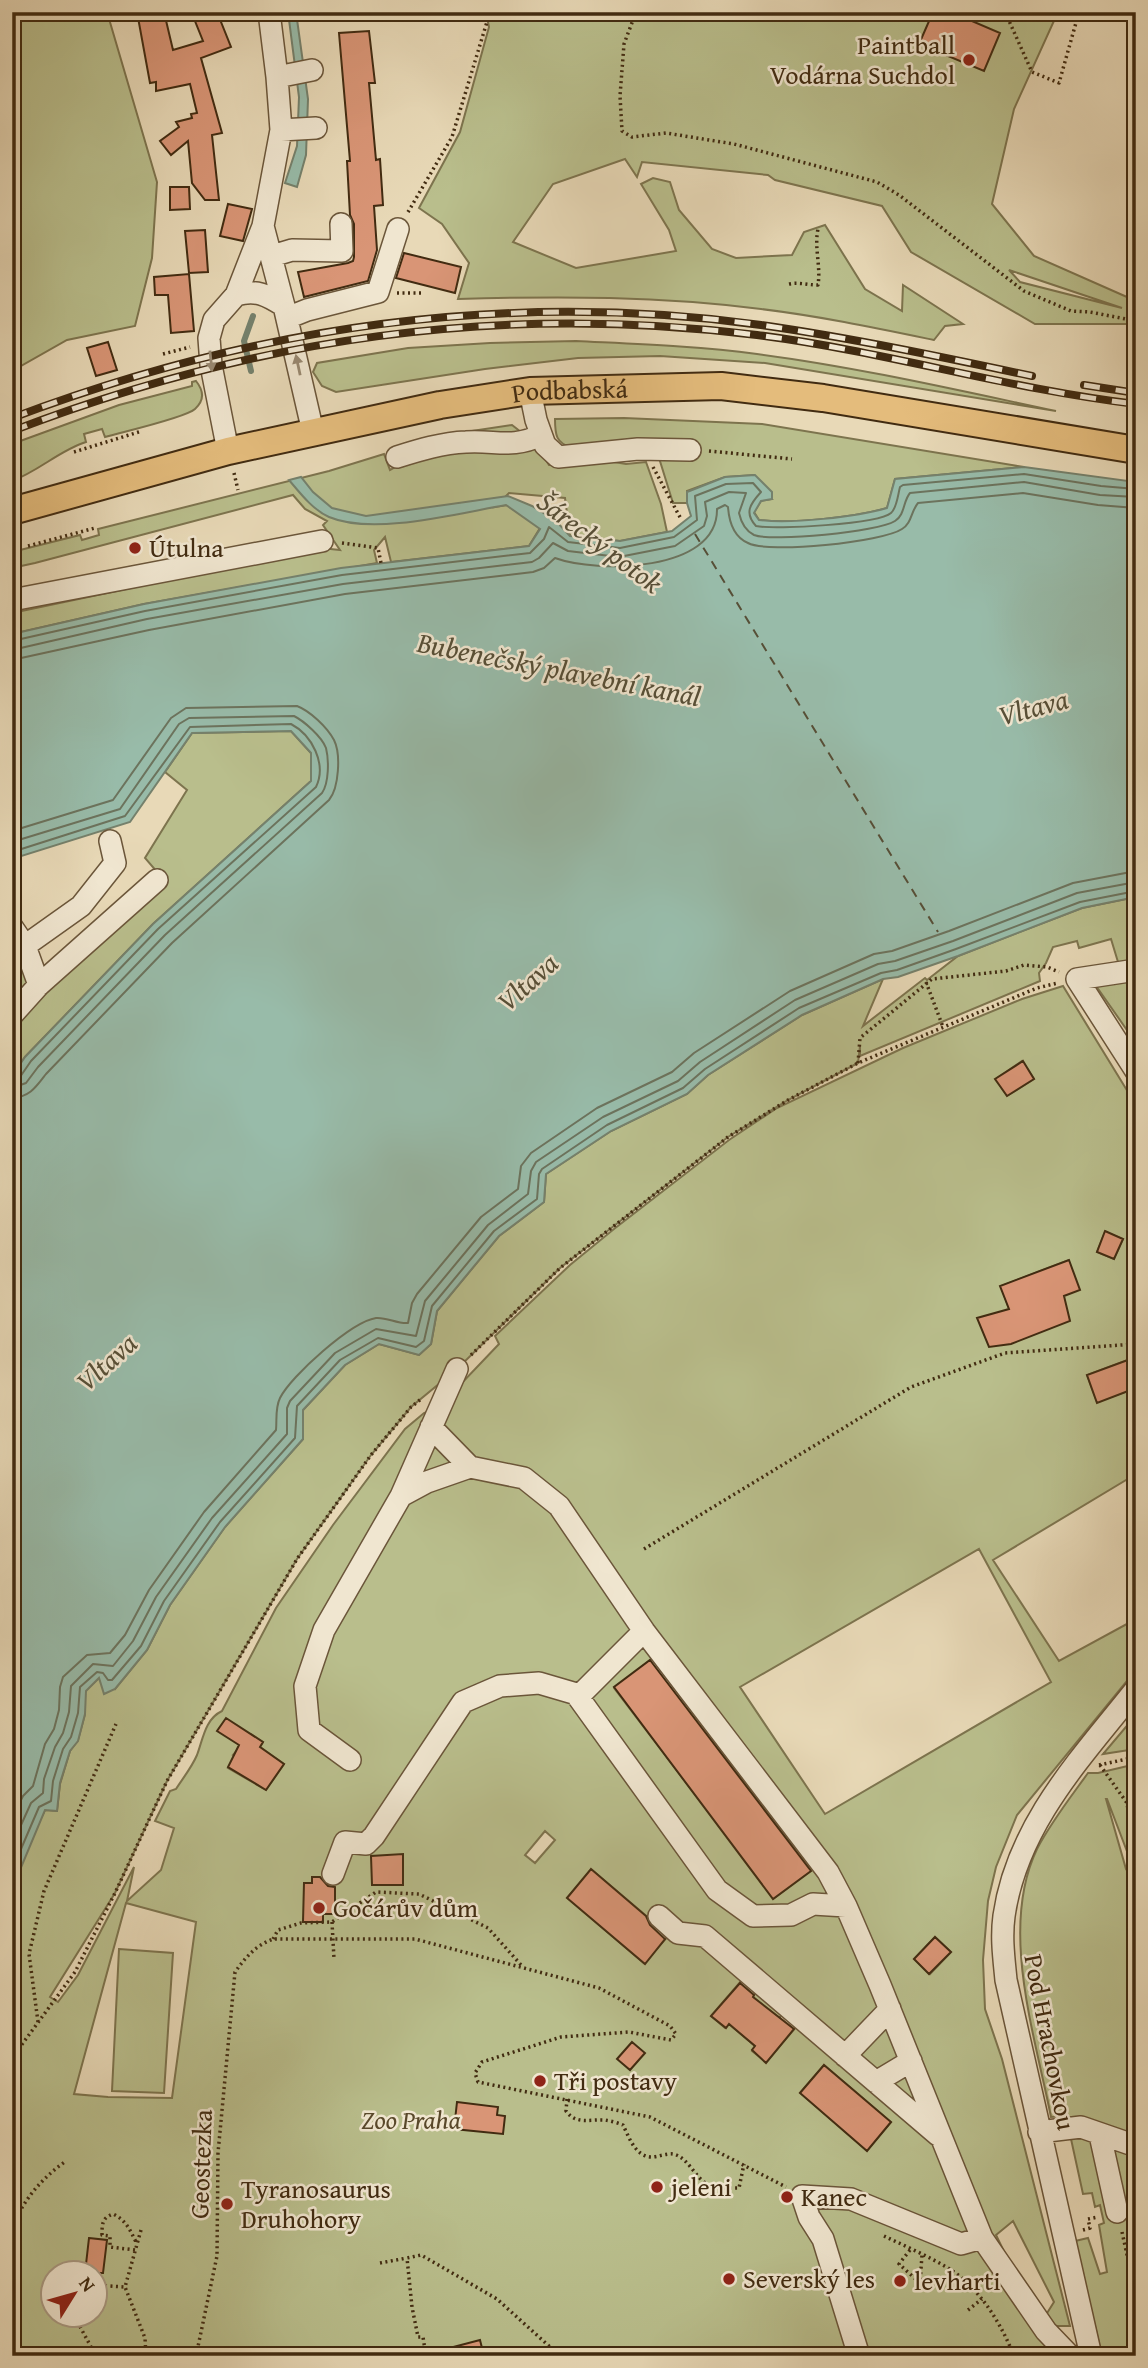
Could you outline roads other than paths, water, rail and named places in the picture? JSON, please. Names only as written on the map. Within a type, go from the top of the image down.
[{"type":"main road","name":"Podbabská","points":[[12,511],[228,451],[440,405],[530,391],[721,386],[823,398],[1136,450]]},
{"type":"street","points":[[228,451],[211,365],[209,338],[214,320],[236,295],[263,226],[287,130],[283,76],[269,12]]},
{"type":"street","points":[[283,76],[312,70]]},
{"type":"street","points":[[287,130],[316,128]]},
{"type":"street","points":[[275,255],[292,250],[342,251],[341,224]]},
{"type":"street","points":[[263,226],[275,255],[313,432]]},
{"type":"street","points":[[236,295],[249,291],[268,295],[286,312],[307,310],[378,292],[398,229]]},
{"type":"street","points":[[530,391],[545,445],[558,457],[646,449],[690,450]]},
{"type":"street","points":[[397,457],[431,446],[467,442],[523,443],[541,435]]},
{"type":"street","points":[[12,600],[322,541]]},
{"type":"street","points":[[19,951],[81,906],[115,863],[110,841]]},
{"type":"street","points":[[12,1015],[39,985],[157,880]]},
{"type":"street","points":[[12,928],[19,951],[39,985]]},
{"type":"street","points":[[1136,970],[1077,979],[1136,1071]]},
{"type":"street","points":[[350,1760],[309,1730],[305,1686],[324,1630],[401,1496],[457,1369]]},
{"type":"street","points":[[431,1427],[470,1467]]},
{"type":"street","points":[[401,1496],[427,1482],[470,1467],[524,1478],[559,1506],[644,1631],[828,1872],[846,1906],[890,2009],[982,2238],[1046,2331],[1070,2356]]},
{"type":"street","points":[[332,1874],[345,1842],[366,1844],[374,1836],[463,1702],[500,1686],[539,1683],[580,1695],[644,1631]]},
{"type":"street","name":"Pod Hrachovkou","points":[[1091,2356],[1006,1980],[1002,1945],[1004,1917],[1016,1865],[1028,1835],[1076,1765],[1136,1689]]},
{"type":"street","points":[[576,1694],[717,1889],[753,1916],[791,1914],[813,1904],[846,1906]]},
{"type":"street","points":[[659,1916],[678,1933],[705,1936],[941,2138]]},
{"type":"street","points":[[845,2056],[890,2009]]},
{"type":"street","points":[[876,2082],[911,2061]]},
{"type":"street","points":[[1039,2132],[1069,2126],[1081,2127],[1136,2147]]},
{"type":"street","points":[[1100,2135],[1117,2213]]},
{"type":"street","points":[[859,2356],[823,2239],[809,2217],[802,2196],[851,2199],[961,2244],[982,2238]]},
{"type":"water","points":[[288,12],[296,12],[308,99],[306,155],[297,187],[285,183],[297,146],[299,97]]},
{"type":"water","points":[[1024,467],[1136,482],[1136,897],[1082,908],[958,956],[898,977],[883,979],[802,1015],[708,1075],[687,1094],[611,1131],[546,1174],[544,1202],[499,1236],[437,1311],[431,1344],[419,1355],[379,1344],[345,1365],[303,1410],[303,1439],[225,1527],[170,1605],[147,1650],[115,1689],[104,1694],[99,1678],[86,1691],[85,1714],[78,1741],[70,1751],[60,1783],[57,1811],[45,1810],[12,1889],[12,1076],[25,1057],[153,924],[311,781],[311,753],[291,731],[192,733],[130,822],[12,859],[12,634],[144,604],[341,568],[529,546],[540,529],[506,505],[392,524],[348,522],[323,514],[307,501],[289,480],[301,477],[313,492],[332,508],[366,516],[508,496],[555,520],[570,536],[620,541],[672,531],[691,516],[687,492],[725,477],[755,475],[772,492],[772,499],[761,501],[754,513],[759,520],[788,521],[841,517],[887,508],[895,479]]},
{"type":"waterway","name":"Šárecký potok","points":[[251,371],[244,341],[253,316]]},
{"type":"railway","points":[[12,418],[103,386],[195,360],[287,339],[381,324],[475,315],[570,312],[665,315],[761,325],[863,342],[1032,376]]},
{"type":"railway","points":[[12,431],[103,399],[194,372],[286,351],[378,336],[472,327],[566,323],[661,326],[757,335],[852,350],[1041,389],[1136,404]]},
{"type":"railway","points":[[1084,385],[1136,393]]},
{"type":"place","name":"Paintball Vodárna Suchdol","points":[[969,60]]},
{"type":"place","name":"Útulna","points":[[135,548]]},
{"type":"place","name":"Gočárův dům","points":[[319,1908]]},
{"type":"place","name":"Tři postavy","points":[[540,2081]]},
{"type":"place","name":"jeleni","points":[[657,2187]]},
{"type":"place","name":"Kanec","points":[[787,2197]]},
{"type":"place","name":"Tyranosaurus Druhohory","points":[[227,2204]]},
{"type":"place","name":"Severský les","points":[[729,2279]]},
{"type":"place","name":"levharti","points":[[900,2281]]},
{"type":"water label","name":"Bubenečský plavební kanál","points":[[559,669]]},
{"type":"water label","name":"Vltava","points":[[1033,707]]},
{"type":"water label","name":"Vltava","points":[[527,982]]},
{"type":"water label","name":"Vltava","points":[[106,1362]]},
{"type":"park label","name":"Zoo Praha","points":[[411,2120]]}]
